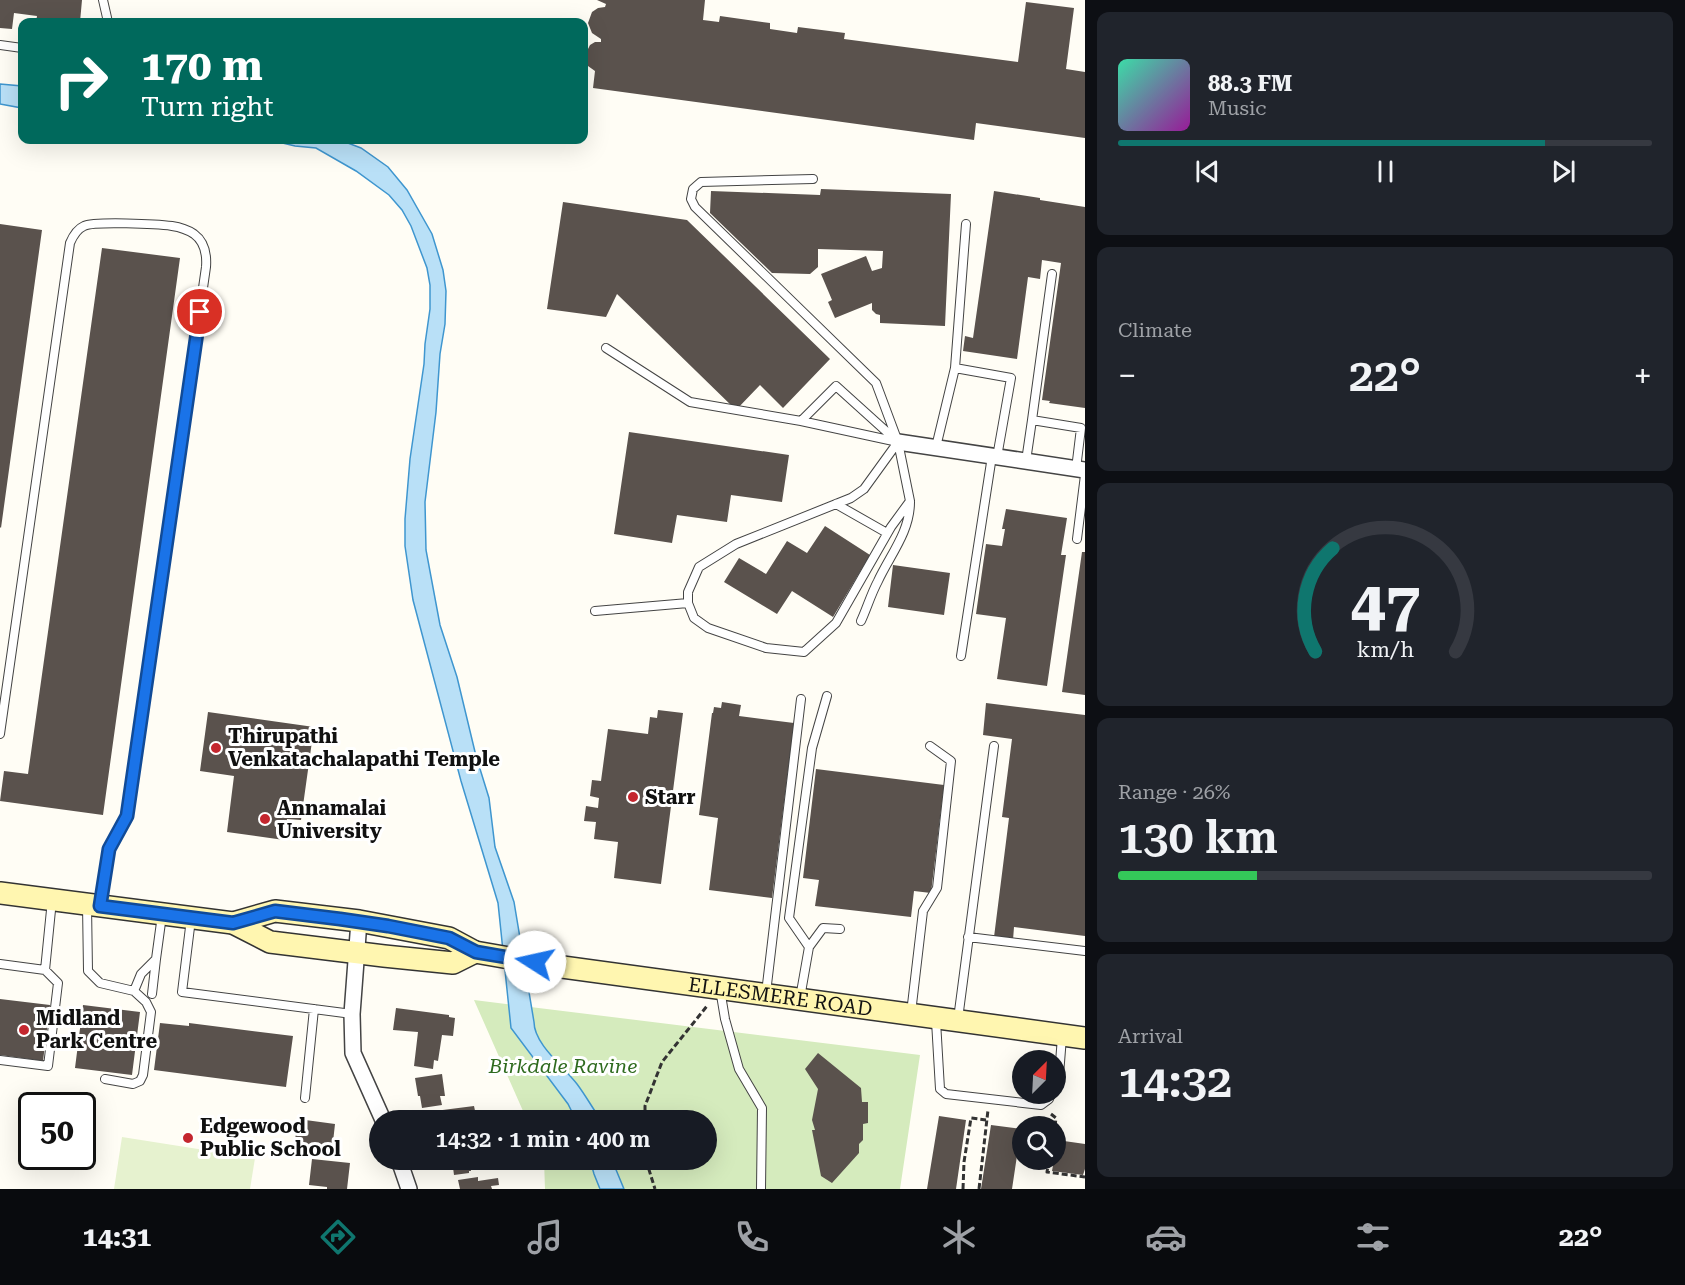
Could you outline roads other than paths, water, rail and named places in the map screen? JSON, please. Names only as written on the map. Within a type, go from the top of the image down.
[{"type":"main road","name":"ELLESMERE ROAD","points":[[0,892],[233,923],[270,942],[453,963],[476,952]]},
{"type":"main road","name":"ELLESMERE ROAD","points":[[233,923],[275,911],[359,921],[449,938],[476,952],[555,966],[1085,1038]]},
{"type":"street","points":[[898,442],[1026,461],[1082,472]]},
{"type":"street","points":[[359,921],[352,1014],[353,1053],[378,1110]]},
{"type":"street","points":[[402,1170],[409,1189]]},
{"type":"lane","points":[[103,0],[107,18]]},
{"type":"lane","points":[[0,45],[18,47]]},
{"type":"lane","points":[[813,179],[701,182],[693,189],[691,199],[695,207],[876,383],[898,442],[910,501],[910,514],[903,535],[877,582],[861,621]]},
{"type":"lane","points":[[0,734],[70,243],[81,227],[95,223],[171,226],[183,229],[192,233],[203,245],[207,256],[206,267],[127,816],[109,849],[93,905],[88,971],[100,983],[134,991],[146,1002],[151,1012],[143,1075],[140,1081],[133,1084],[105,1079]]},
{"type":"lane","points":[[936,447],[955,368],[966,224]]},
{"type":"lane","points":[[1026,461],[1052,274]]},
{"type":"lane","points":[[606,348],[690,402],[801,421],[898,442]]},
{"type":"lane","points":[[955,368],[1011,378],[994,457],[961,656]]},
{"type":"lane","points":[[801,421],[836,387],[898,442]]},
{"type":"lane","points":[[1032,420],[1081,428],[1082,472],[1077,539]]},
{"type":"lane","points":[[898,442],[864,489],[851,498],[736,544],[699,567],[688,592],[688,603],[694,618],[708,628],[766,648],[804,652],[836,622],[887,533],[910,501]]},
{"type":"lane","points":[[836,504],[887,533]]},
{"type":"lane","points":[[595,611],[688,603]]},
{"type":"lane","points":[[809,947],[789,918],[812,748],[827,696]]},
{"type":"lane","points":[[766,994],[801,699]]},
{"type":"lane","points":[[911,1015],[923,911],[938,888],[951,761],[930,746]]},
{"type":"lane","points":[[958,1021],[994,746]]},
{"type":"lane","points":[[45,970],[52,899]]},
{"type":"lane","points":[[152,994],[162,914]]},
{"type":"lane","points":[[192,917],[182,993],[352,1014]]},
{"type":"lane","points":[[800,999],[809,947],[823,928],[840,929]]},
{"type":"lane","points":[[968,937],[1085,951]]},
{"type":"lane","points":[[134,991],[141,974],[156,959]]},
{"type":"lane","points":[[0,964],[45,970],[58,983],[48,1066],[0,1060]]},
{"type":"lane","points":[[720,988],[725,1019],[739,1069],[762,1108],[761,1189]]},
{"type":"lane","points":[[305,1098],[314,1009]]},
{"type":"lane","points":[[936,1018],[940,1089],[946,1094],[1012,1102]]},
{"type":"lane","points":[[1061,1050],[1062,1035]]},
{"type":"water","points":[[0,84],[18,86],[18,107],[0,104]]},
{"type":"water","points":[[287,144],[350,144],[361,148],[388,167],[407,190],[432,234],[443,270],[446,291],[445,324],[425,502],[426,550],[440,625],[457,677],[476,756],[489,798],[495,847],[514,902],[535,1030],[544,1047],[577,1084],[594,1110],[571,1110],[511,1028],[498,903],[461,781],[413,600],[405,546],[405,519],[410,459],[430,309],[427,268],[411,226],[402,210],[389,195],[356,171],[316,148]]},
{"type":"water","points":[[593,1170],[616,1170],[624,1189],[600,1189]]},
{"type":"place","name":"Thirupathi Venkatachalapathi Temple","points":[[216,748]]},
{"type":"place","name":"Starr","points":[[633,797]]},
{"type":"place","name":"Annamalai University","points":[[265,819]]},
{"type":"place","name":"Midland Park Centre","points":[[24,1030]]},
{"type":"place","name":"Edgewood Public School","points":[[188,1138]]},
{"type":"park label","name":"Birkdale Ravine","points":[[563,1066]]}]
